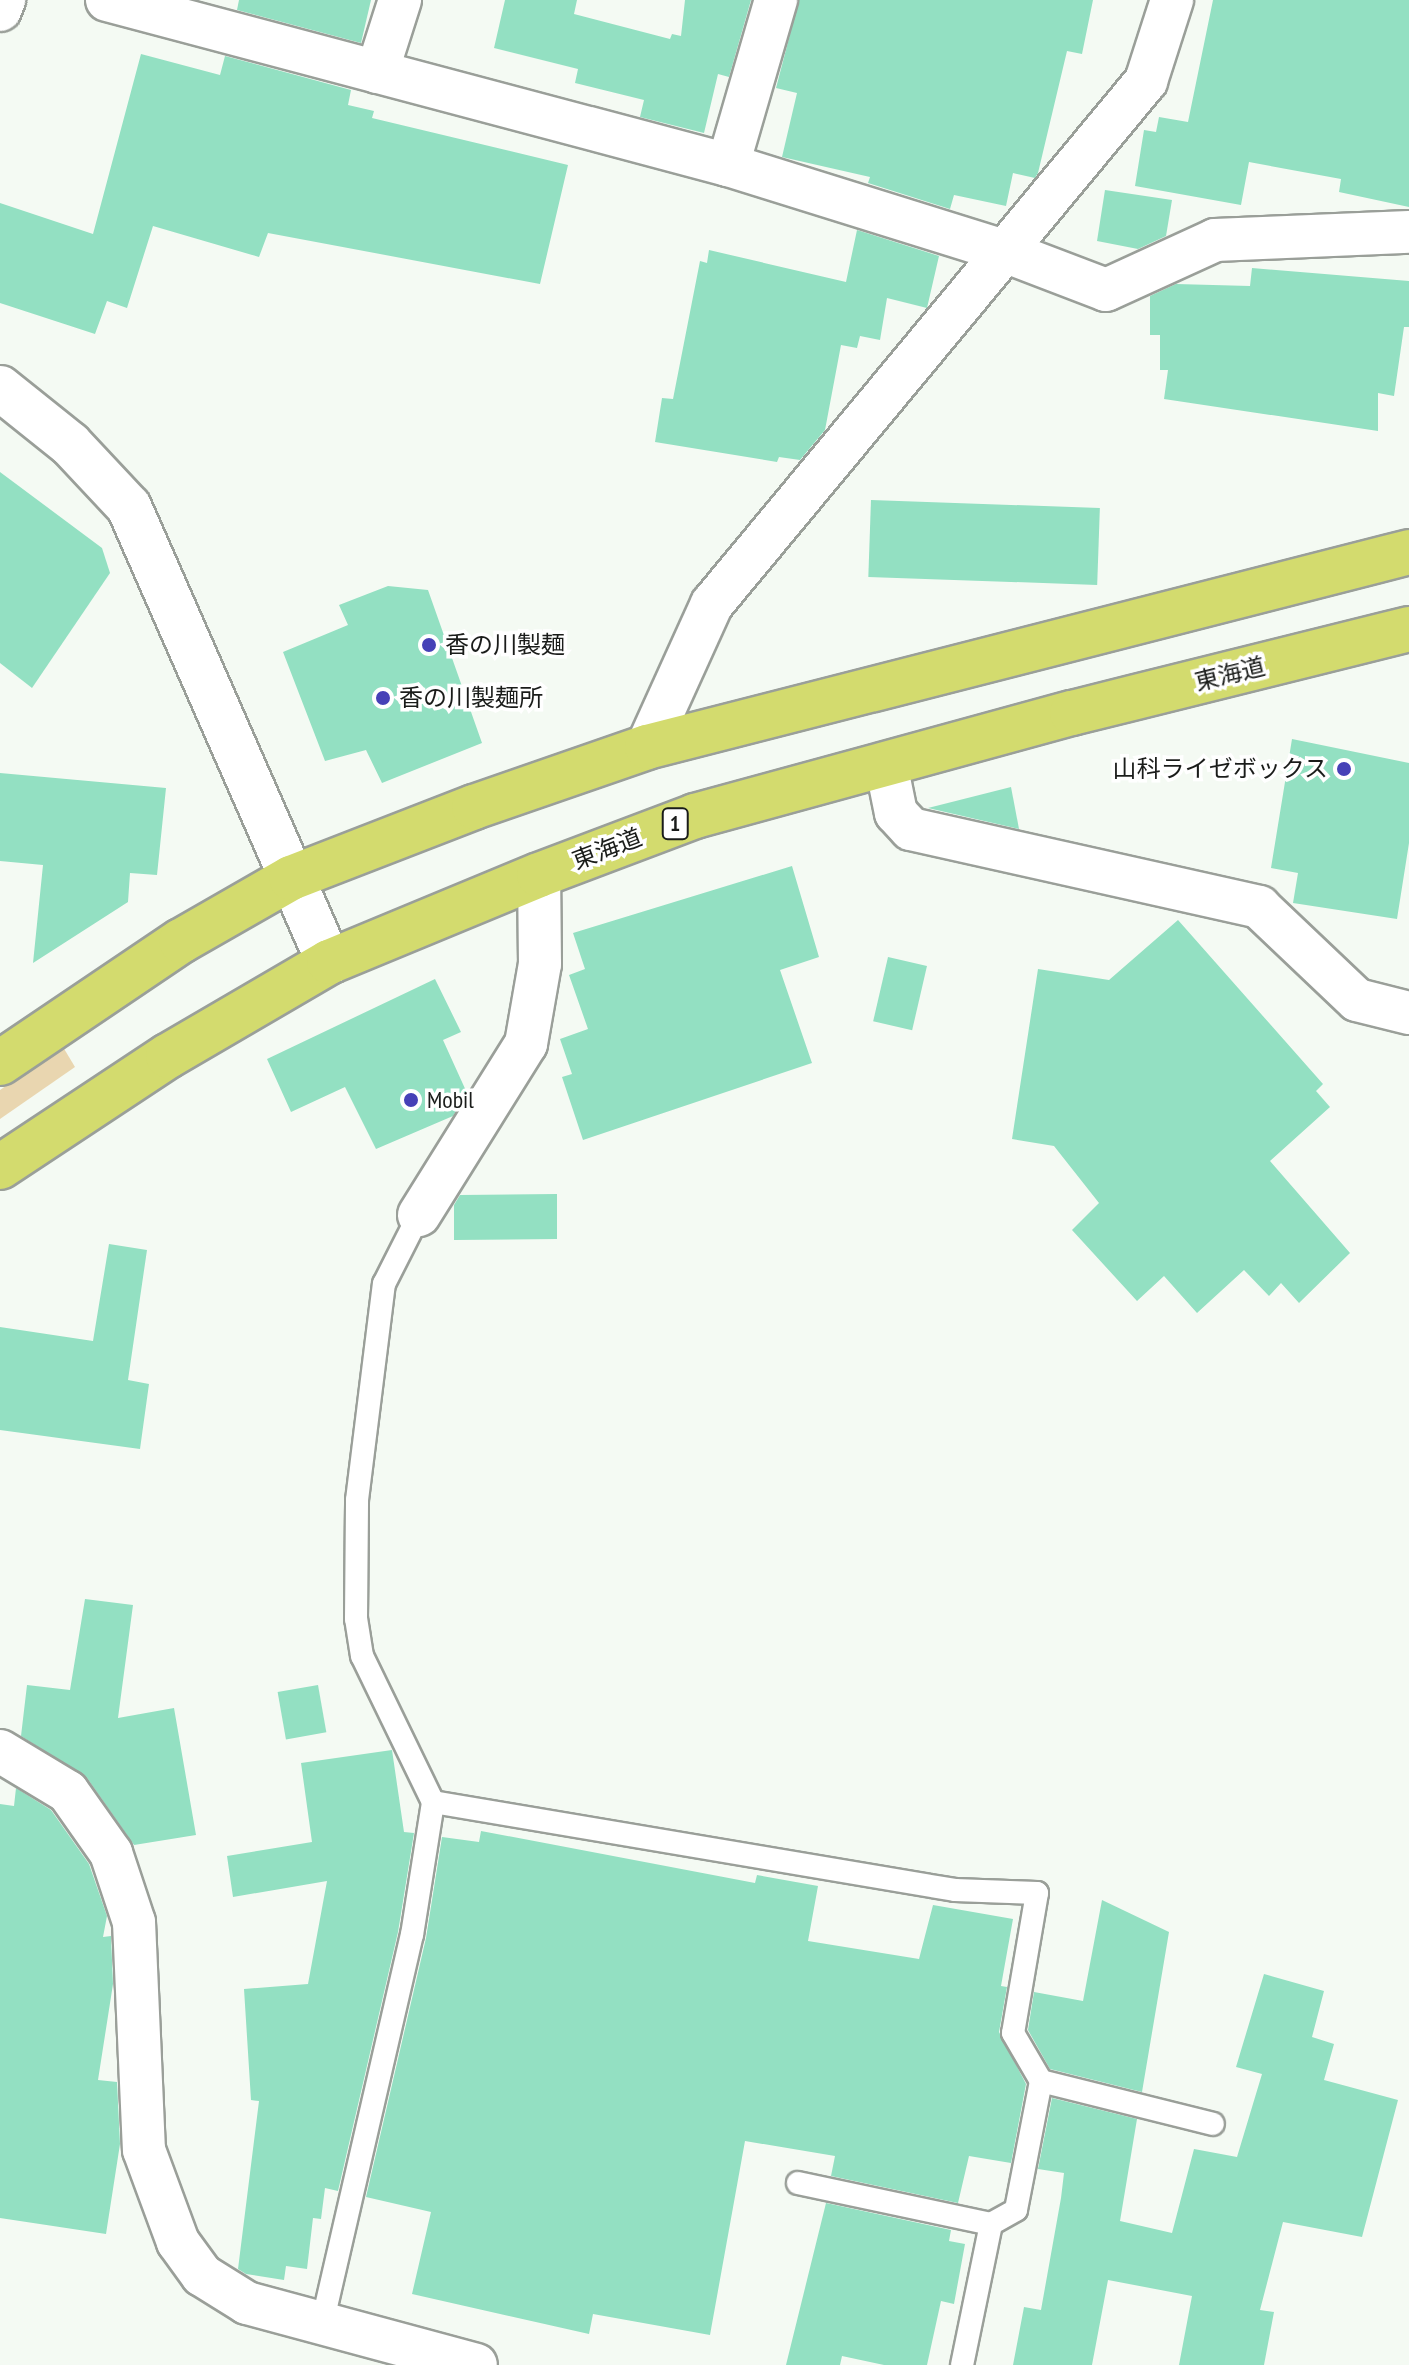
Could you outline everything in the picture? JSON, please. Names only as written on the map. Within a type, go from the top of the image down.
[{"type":"highway","points":[[0,1063],[181,941],[291,878],[647,747],[1409,552]]},
{"type":"highway","name":"東海道","points":[[0,1167],[168,1056],[329,962],[539,875],[695,816],[1409,629]]},
{"type":"street","points":[[0,10],[4,0]]},
{"type":"street","points":[[107,0],[728,165],[1004,251],[1106,290],[1215,240],[1409,232]]},
{"type":"street","points":[[377,72],[400,0]]},
{"type":"street","points":[[728,165],[776,0]]},
{"type":"street","points":[[647,747],[712,604],[1146,81],[1172,0]]},
{"type":"street","points":[[0,388],[70,444],[129,507],[329,962]]},
{"type":"street","points":[[886,764],[896,813],[911,829],[1259,907],[1357,1000],[1409,1013]]},
{"type":"street","points":[[419,1215],[526,1044],[540,964],[539,875]]},
{"type":"street","points":[[0,1751],[68,1792],[111,1853],[134,1922],[144,2150],[178,2242],[202,2275],[247,2303],[476,2365]]},
{"type":"lane","points":[[322,2324],[412,1935],[433,1802],[362,1656],[356,1619],[357,1500],[384,1284],[419,1215]]},
{"type":"lane","points":[[433,1802],[955,1890],[1037,1893],[1013,2033],[1041,2081],[1016,2210],[991,2224],[798,2183]]},
{"type":"lane","points":[[1041,2081],[1213,2124]]},
{"type":"lane","points":[[962,2365],[991,2224]]},
{"type":"shaded area","points":[[63,1047],[75,1067],[0,1119],[0,1090]]},
{"type":"building","points":[[239,0],[371,0],[361,43],[237,10]]},
{"type":"building","points":[[505,0],[577,0],[574,14],[670,39],[672,34],[681,36],[685,0],[751,0],[729,77],[718,74],[704,133],[640,117],[644,100],[575,83],[578,69],[494,48]]},
{"type":"building","points":[[799,0],[1093,0],[1082,54],[1067,51],[1035,178],[1013,173],[1006,206],[954,195],[950,209],[868,183],[870,177],[782,157],[797,93],[776,88]]},
{"type":"building","points":[[1213,0],[1409,0],[1409,207],[1339,192],[1341,179],[1249,162],[1241,205],[1135,186],[1144,130],[1156,132],[1159,117],[1188,122]]},
{"type":"building","points":[[141,54],[220,75],[225,56],[351,90],[348,105],[374,111],[372,118],[568,165],[540,284],[268,233],[259,257],[153,226],[127,308],[107,301],[95,334],[0,303],[0,203],[93,234]]},
{"type":"building","points":[[1105,190],[1172,200],[1166,236],[1138,249],[1097,241]]},
{"type":"building","points":[[857,230],[939,256],[927,308],[887,298],[880,340],[860,336],[857,348],[841,345],[825,430],[800,460],[779,457],[777,462],[655,442],[662,398],[673,399],[700,261],[707,263],[709,250],[846,282]]},
{"type":"building","points":[[1252,268],[1409,281],[1409,327],[1404,327],[1394,396],[1378,393],[1378,431],[1164,399],[1168,370],[1160,370],[1160,335],[1150,335],[1150,296],[1176,284],[1250,286]]},
{"type":"building","points":[[0,472],[102,548],[110,573],[32,688],[0,663]]},
{"type":"building","points":[[871,500],[1100,508],[1097,585],[868,577]]},
{"type":"building","name":"香の川製麺所","points":[[388,586],[428,590],[482,743],[382,783],[366,750],[325,761],[283,652],[348,625],[339,605]]},
{"type":"building","points":[[1292,739],[1409,763],[1409,843],[1397,919],[1293,903],[1298,873],[1271,868]]},
{"type":"building","points":[[0,773],[166,788],[157,875],[130,873],[128,902],[33,963],[43,865],[0,861]]},
{"type":"building","points":[[1011,787],[1019,829],[928,808]]},
{"type":"building","points":[[792,866],[819,957],[780,970],[812,1063],[583,1140],[562,1077],[572,1074],[560,1039],[588,1029],[569,975],[585,969],[573,933]]},
{"type":"building","points":[[1178,920],[1323,1084],[1316,1091],[1330,1107],[1270,1161],[1350,1253],[1299,1303],[1281,1283],[1269,1296],[1244,1270],[1197,1313],[1164,1276],[1137,1301],[1072,1230],[1099,1203],[1054,1146],[1012,1139],[1038,969],[1109,980]]},
{"type":"building","points":[[888,957],[927,966],[912,1030],[873,1021]]},
{"type":"building","points":[[435,979],[461,1032],[443,1040],[467,1093],[453,1116],[376,1149],[345,1087],[291,1112],[267,1059]]},
{"type":"building","points":[[557,1194],[557,1239],[454,1240],[454,1205],[460,1195]]},
{"type":"building","points":[[109,1244],[147,1250],[128,1380],[149,1384],[140,1449],[0,1430],[0,1327],[93,1341]]},
{"type":"building","points":[[85,1599],[133,1605],[118,1718],[174,1708],[196,1835],[134,1845],[87,1778],[21,1736],[27,1685],[70,1690]]},
{"type":"building","points":[[318,1685],[326,1732],[286,1739],[278,1692]]},
{"type":"building","points":[[392,1750],[404,1832],[414,1833],[398,1932],[338,2191],[325,2188],[321,2219],[313,2218],[307,2269],[286,2266],[284,2280],[246,2274],[238,2269],[259,2101],[251,2100],[244,1989],[308,1984],[327,1881],[233,1897],[227,1856],[312,1842],[301,1763]]},
{"type":"building","points":[[16,1788],[51,1810],[89,1864],[107,1916],[103,1937],[111,1936],[113,1984],[98,2080],[117,2082],[120,2144],[106,2234],[0,2218],[0,1804],[14,1806]]},
{"type":"building","points":[[481,1831],[755,1883],[757,1875],[818,1886],[808,1941],[919,1959],[933,1905],[1013,1919],[1001,1986],[1007,1987],[999,2032],[1026,2084],[1011,2163],[969,2156],[958,2203],[831,2176],[835,2156],[745,2141],[710,2335],[593,2314],[589,2334],[412,2294],[431,2212],[366,2197],[426,1938],[442,1837],[479,1842]]},
{"type":"building","points":[[1102,1900],[1169,1932],[1142,2092],[1050,2069],[1028,2030],[1034,1992],[1083,2001]]},
{"type":"building","points":[[1264,1974],[1324,1991],[1312,2037],[1334,2044],[1324,2080],[1398,2100],[1362,2237],[1283,2222],[1260,2310],[1274,2312],[1264,2365],[1179,2365],[1192,2296],[1108,2280],[1092,2365],[1013,2365],[1024,2307],[1041,2310],[1061,2198],[1064,2173],[1038,2169],[1052,2098],[1137,2119],[1120,2221],[1172,2233],[1194,2149],[1237,2157],[1262,2074],[1236,2067]]},
{"type":"building","points":[[826,2203],[951,2230],[949,2241],[965,2244],[954,2304],[941,2301],[927,2365],[884,2365],[842,2356],[840,2365],[786,2365]]},
{"type":"place","name":"香の川製麺","points":[[429,645]]},
{"type":"place","name":"香の川製麺所","points":[[383,698]]},
{"type":"place","name":"山科ライゼボックス","points":[[1344,769]]},
{"type":"place","name":"Mobil","points":[[411,1100]]}]
